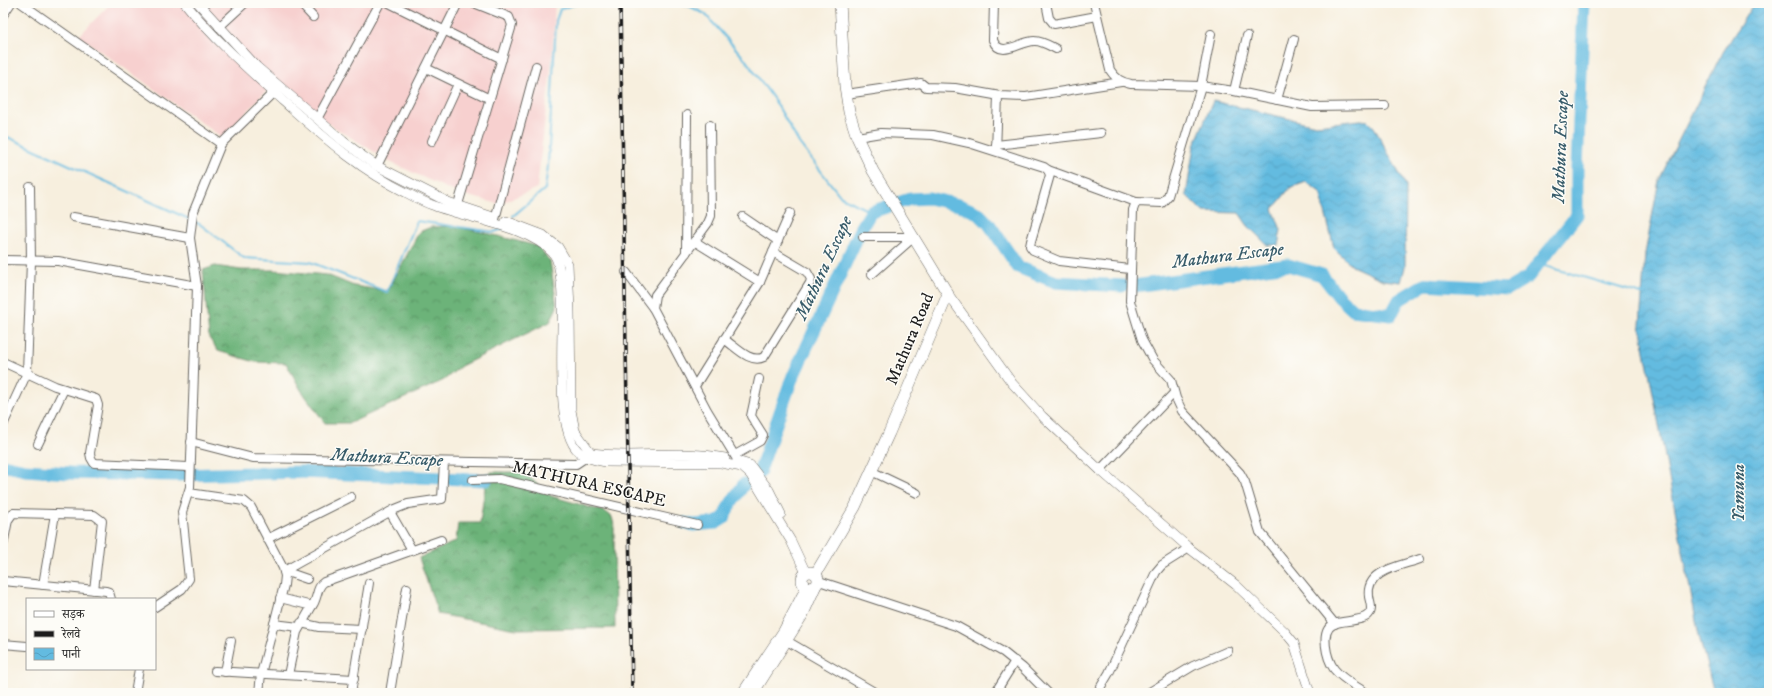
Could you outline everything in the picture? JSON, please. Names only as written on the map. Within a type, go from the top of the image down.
[{"type":"main road","name":"Mathura Road","points":[[754,687],[812,579],[855,507],[948,294],[886,192],[864,154],[857,137],[849,112],[846,94],[840,28],[840,3]]},
{"type":"main road","name":"Mathura Road","points":[[743,693],[754,687],[787,641],[804,614],[812,579]]},
{"type":"street","points":[[3,15],[11,3]]},
{"type":"street","points":[[21,3],[221,144]]},
{"type":"street","points":[[185,3],[220,42],[277,90],[317,119],[342,141],[377,166],[448,202],[457,209]]},
{"type":"street","points":[[198,3],[219,28],[277,90],[340,152],[375,177],[434,206],[457,209],[543,235],[558,247],[568,264],[571,410],[575,431],[592,460],[606,462],[721,463],[742,467],[750,474],[791,541],[812,579],[956,626],[1003,652],[1015,661],[1048,693]]},
{"type":"street","points":[[219,28],[245,3]]},
{"type":"street","points":[[300,3],[313,17]]},
{"type":"street","points":[[317,119],[380,3]]},
{"type":"street","points":[[390,3],[502,59]]},
{"type":"street","points":[[377,166],[458,3]]},
{"type":"street","points":[[457,209],[512,25],[509,18],[474,3]]},
{"type":"street","points":[[994,3],[993,40],[995,45],[999,48],[1005,49],[1030,41],[1036,41],[1056,49]]},
{"type":"street","points":[[1046,3],[1049,18],[1054,24],[1097,16]]},
{"type":"street","points":[[1094,3],[1110,70],[1114,77],[1121,82]]},
{"type":"street","points":[[857,137],[881,133],[933,136],[996,149],[1044,167],[1048,170],[1136,202],[1159,204],[1165,200],[1201,86],[1211,34]]},
{"type":"street","points":[[1234,91],[1247,36]]},
{"type":"street","points":[[1278,100],[1294,39]]},
{"type":"street","points":[[495,221],[536,66]]},
{"type":"street","points":[[426,68],[490,99]]},
{"type":"street","points":[[846,94],[921,83],[926,87],[955,88],[998,96],[1026,97],[1121,82],[1132,84],[1201,86],[1234,91],[1312,107],[1385,106]]},
{"type":"street","points":[[432,141],[458,84]]},
{"type":"street","points":[[156,605],[182,589],[189,579],[182,512],[189,490],[198,286],[190,238],[192,213],[221,144],[277,90]]},
{"type":"street","points":[[996,149],[998,96]]},
{"type":"street","points":[[686,252],[687,115]]},
{"type":"street","points":[[652,308],[655,295],[708,223],[711,216],[710,125]]},
{"type":"street","points":[[996,149],[1101,133]]},
{"type":"street","points":[[1048,170],[1050,174],[1050,181],[1031,241],[1030,246],[1033,250],[1048,258],[1060,261],[1130,269]]},
{"type":"street","points":[[3,425],[27,373],[31,261],[30,187]]},
{"type":"street","points":[[1136,202],[1133,210],[1130,301],[1132,312],[1146,350],[1171,380],[1178,404],[1182,411],[1240,473],[1245,482],[1260,532],[1335,624]]},
{"type":"street","points":[[695,386],[760,282],[790,213]]},
{"type":"street","points":[[73,217],[190,238]]},
{"type":"street","points":[[743,217],[778,241]]},
{"type":"street","points":[[864,237],[914,237]]},
{"type":"street","points":[[872,274],[914,237]]},
{"type":"street","points":[[694,241],[760,282]]},
{"type":"street","points":[[724,339],[749,357],[755,359],[764,357],[810,283],[811,279],[807,272],[773,252]]},
{"type":"street","points":[[3,260],[58,261],[198,286]]},
{"type":"street","points":[[626,272],[652,308],[736,458]]},
{"type":"street","points":[[948,294],[990,354],[1026,400],[1100,470],[1189,548],[1236,585],[1285,632],[1294,643],[1310,693]]},
{"type":"street","points":[[3,362],[64,389],[96,400],[98,405],[90,453],[94,463],[190,469]]},
{"type":"street","points":[[736,458],[760,441],[763,436],[751,416],[759,379]]},
{"type":"street","points":[[38,444],[64,389]]},
{"type":"street","points":[[1100,470],[1174,392]]},
{"type":"street","points":[[191,442],[253,458],[576,464],[588,455],[696,455],[736,458],[750,465],[769,490],[802,550],[812,579]]},
{"type":"street","points":[[284,571],[390,512],[408,504],[442,499],[444,462]]},
{"type":"street","points":[[871,471],[917,493]]},
{"type":"street","name":"MATHURA ESCAPE","points":[[473,480],[499,479],[697,525]]},
{"type":"street","points":[[189,490],[244,501],[251,507],[284,571],[284,585],[261,674],[259,693]]},
{"type":"street","points":[[267,539],[351,497]]},
{"type":"street","points":[[390,512],[412,550]]},
{"type":"street","points":[[3,545],[6,520],[13,513],[94,515],[102,522],[94,590]]},
{"type":"street","points":[[43,584],[55,514]]},
{"type":"street","points":[[288,675],[300,625],[317,599],[319,587],[324,582],[441,540]]},
{"type":"street","points":[[1097,693],[1109,673],[1156,572],[1167,562],[1189,548]]},
{"type":"street","points":[[1366,693],[1334,668],[1325,646],[1327,631],[1335,624],[1365,618],[1370,614],[1371,608],[1369,586],[1378,574],[1420,559]]},
{"type":"street","points":[[284,571],[307,579]]},
{"type":"street","points":[[3,581],[109,592],[111,598]]},
{"type":"street","points":[[351,693],[369,583]]},
{"type":"street","points":[[390,693],[407,588]]},
{"type":"street","points":[[280,598],[312,606]]},
{"type":"street","points":[[274,624],[362,629]]},
{"type":"street","points":[[225,672],[231,641]]},
{"type":"street","points":[[787,641],[876,693]]},
{"type":"street","points":[[3,644],[26,646]]},
{"type":"street","points":[[1148,693],[1187,669],[1228,651]]},
{"type":"street","points":[[995,693],[1015,661]]},
{"type":"street","points":[[135,693],[139,670]]},
{"type":"street","points":[[215,671],[354,679]]},
{"type":"shaded area","points":[[111,3],[555,3],[552,58],[537,188],[499,204],[457,193],[392,163],[326,122],[276,80],[223,138],[79,36]]},
{"type":"green space","points":[[453,226],[537,246],[550,261],[557,307],[550,322],[461,366],[444,380],[350,423],[325,423],[301,390],[286,363],[255,362],[218,351],[209,338],[203,270],[215,266],[241,270],[274,270],[327,275],[354,286],[388,291],[419,232],[431,227]]},
{"type":"green space","points":[[491,472],[519,472],[529,477],[551,496],[606,512],[612,517],[614,525],[615,628],[516,629],[438,614],[419,558],[456,541],[458,523],[480,523],[485,487]]},
{"type":"water","name":"Yamuna","points":[[1754,3],[1769,3],[1769,693],[1714,693],[1699,636],[1640,325],[1645,254],[1659,180],[1720,57]]},
{"type":"water","points":[[1213,101],[1316,125],[1361,120],[1368,121],[1374,127],[1406,186],[1405,267],[1401,282],[1383,280],[1352,266],[1334,248],[1320,192],[1306,182],[1290,188],[1273,209],[1281,230],[1278,245],[1267,245],[1248,226],[1239,213],[1203,212],[1186,195],[1194,146]]},
{"type":"waterway","points":[[513,216],[545,189],[548,166],[556,21],[560,9],[580,3]]},
{"type":"waterway","points":[[670,3],[689,6],[705,14],[745,59],[775,101],[799,143],[841,197],[871,212]]},
{"type":"waterway","name":"Mathura Escape","points":[[1134,286],[1288,265],[1322,275],[1339,297],[1353,310],[1391,315],[1399,300],[1425,284],[1508,289],[1528,277],[1577,215],[1577,168],[1584,3]]},
{"type":"waterway","points":[[3,135],[189,219]]},
{"type":"waterway","name":"Mathura Escape","points":[[759,473],[791,381],[862,227],[871,212],[910,199],[929,198],[959,205],[978,213],[989,224],[1018,267],[1056,282],[1122,286]]},
{"type":"waterway","points":[[193,221],[201,225],[244,258],[310,262],[387,292],[417,221],[494,232],[503,229]]},
{"type":"waterway","points":[[1538,264],[1645,295]]},
{"type":"waterway","name":"Mathura Escape","points":[[3,465],[25,470],[70,473],[177,475],[302,472],[486,480]]},
{"type":"waterway","name":"Mathura Escape","points":[[685,523],[693,525],[716,523],[724,518],[728,508],[744,484]]},
{"type":"railway","points":[[620,3],[632,693]]}]
